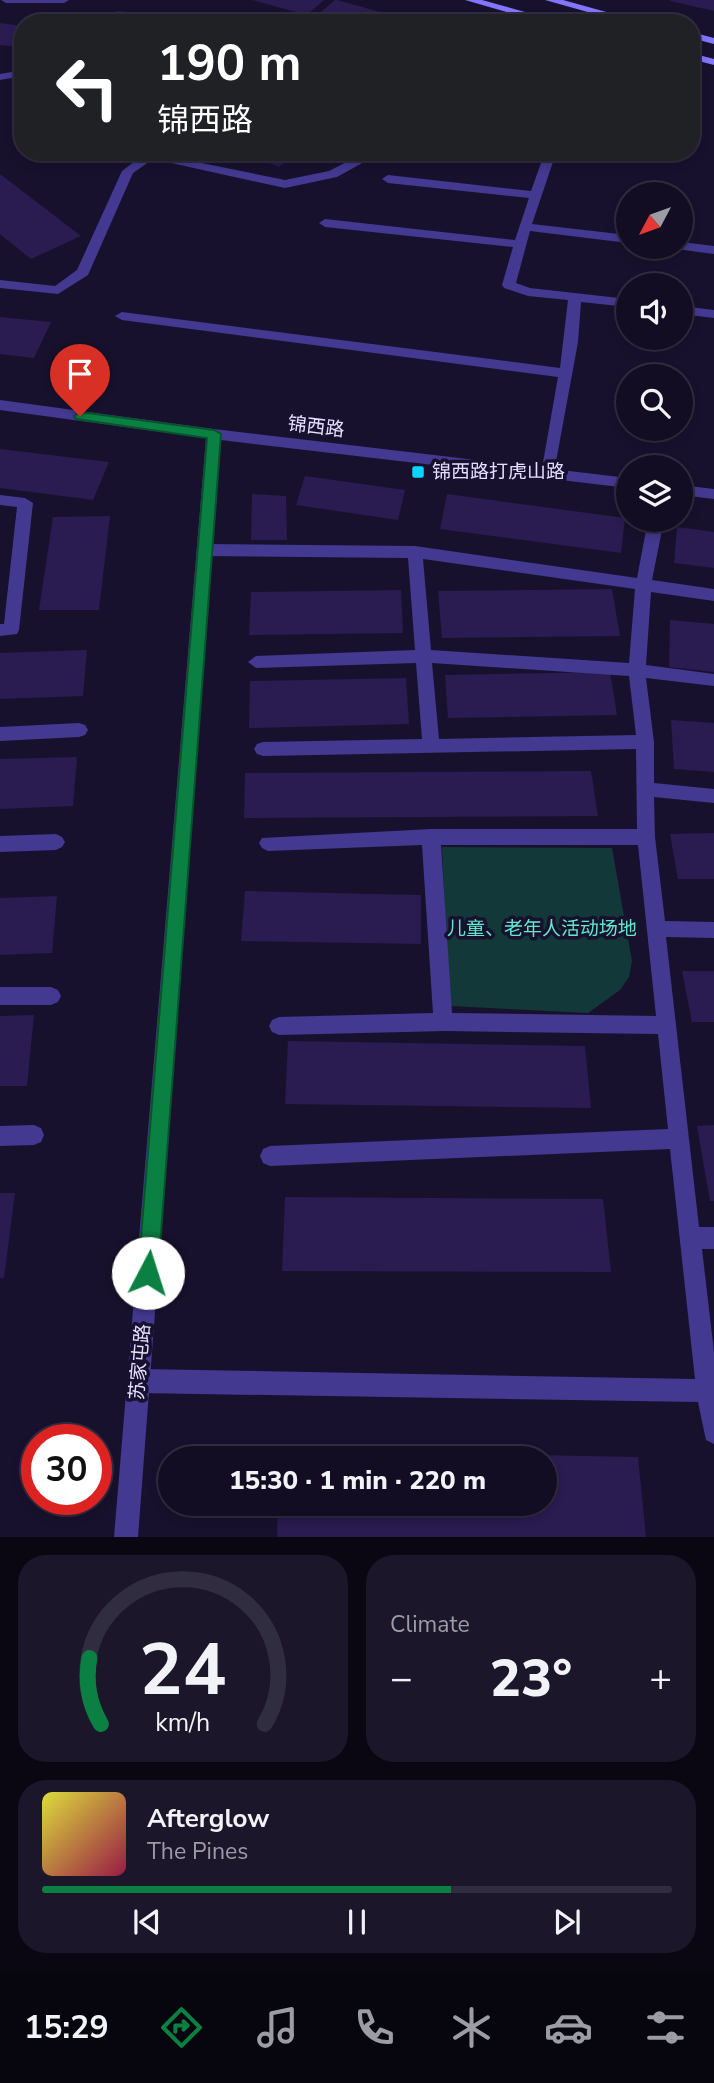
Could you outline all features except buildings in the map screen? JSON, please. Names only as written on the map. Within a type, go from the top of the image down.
[{"type":"main road","points":[[470,0],[524,14]]},
{"type":"main road","points":[[550,0],[605,14]]},
{"type":"street","points":[[6,0],[64,0]]},
{"type":"street","points":[[0,284],[58,290],[83,272],[128,171],[142,161]]},
{"type":"street","points":[[179,161],[285,184],[333,174],[358,161]]},
{"type":"street","points":[[548,161],[509,285],[528,292],[616,302]]},
{"type":"street","points":[[388,179],[536,195]]},
{"type":"street","points":[[325,223],[520,244]]},
{"type":"street","points":[[525,227],[616,238]]},
{"type":"street","points":[[693,247],[714,250]]},
{"type":"street","points":[[548,474],[575,297]]},
{"type":"street","points":[[693,311],[714,314]]},
{"type":"street","points":[[122,316],[565,373]]},
{"type":"street","name":"锦西路","points":[[0,405],[214,434],[616,482]]},
{"type":"street","name":"苏家屯路","points":[[126,1537],[214,434]]},
{"type":"street","points":[[693,491],[714,494]]},
{"type":"street","points":[[0,500],[25,503],[12,630],[0,630]]},
{"type":"street","points":[[654,532],[643,587],[637,670],[645,742],[646,837],[678,1139],[714,1432]]},
{"type":"street","points":[[206,550],[415,552],[643,587],[714,595]]},
{"type":"street","points":[[415,552],[431,745]]},
{"type":"street","points":[[256,662],[424,656],[637,670],[714,680]]},
{"type":"street","points":[[0,734],[79,730]]},
{"type":"street","points":[[263,749],[645,742]]},
{"type":"street","points":[[646,789],[714,796]]},
{"type":"street","points":[[268,843],[431,837],[646,837]]},
{"type":"street","points":[[431,837],[443,1022]]},
{"type":"street","points":[[0,845],[56,842]]},
{"type":"street","points":[[656,929],[714,930]]},
{"type":"street","points":[[0,996],[51,996]]},
{"type":"street","points":[[279,1026],[443,1022],[666,1025]]},
{"type":"street","points":[[0,1136],[34,1135]]},
{"type":"street","points":[[270,1156],[678,1139]]},
{"type":"street","points":[[690,1238],[714,1238]]},
{"type":"street","points":[[139,1381],[708,1391]]},
{"type":"green space","name":"儿童、老年人活动场地","points":[[442,847],[612,848],[632,961],[629,977],[620,990],[588,1013],[449,1006]]},
{"type":"place","name":"锦西路打虎山路","points":[[418,472]]},
{"type":"route","points":[[80,416],[214,434],[201,627],[148,1273]]}]
